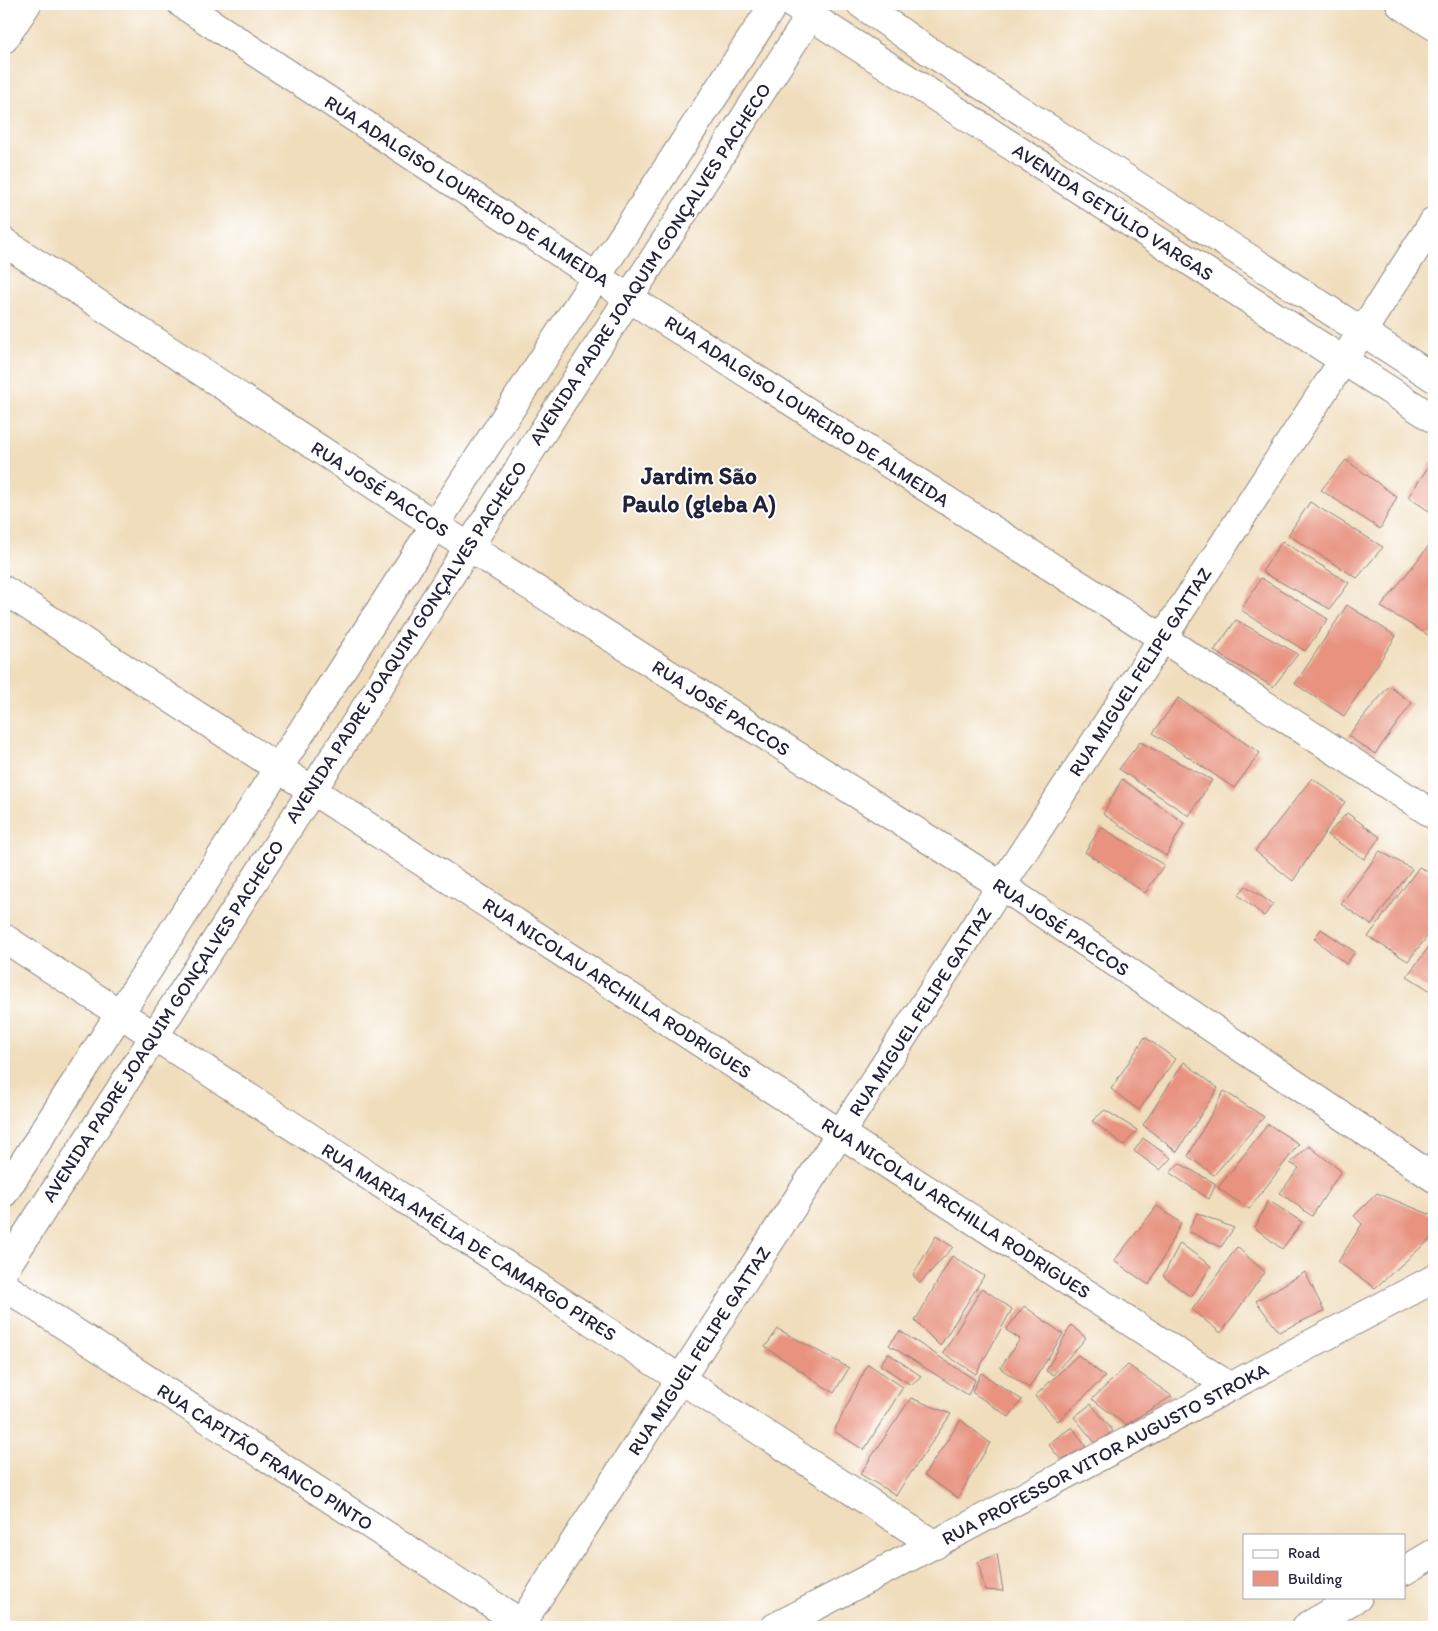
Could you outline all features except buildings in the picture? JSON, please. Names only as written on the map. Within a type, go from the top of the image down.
[{"type":"street","points":[[4,39],[27,4]]},
{"type":"street","name":"RUA ADALGISO LOUREIRO DE ALMEIDA","points":[[182,4],[597,277],[1162,638],[1434,815]]},
{"type":"street","name":"AVENIDA PADRE JOAQUIM GONÇALVES PACHECO","points":[[4,1194],[435,524],[774,4]]},
{"type":"street","name":"AVENIDA GETÚLIO VARGAS","points":[[861,4],[915,42],[1434,378]]},
{"type":"street","points":[[1400,4],[1434,26]]},
{"type":"street","name":"AVENIDA PADRE JOAQUIM GONÇALVES PACHECO","points":[[4,1270],[628,297],[807,8]]},
{"type":"street","name":"AVENIDA GETÚLIO VARGAS","points":[[807,8],[1434,419]]},
{"type":"street","name":"RUA MIGUEL FELIPE GATTAZ","points":[[522,1626],[680,1379],[1434,220]]},
{"type":"street","name":"RUA JOSÉ PACCOS","points":[[4,242],[468,546],[1002,886],[1434,1178]]},
{"type":"street","name":"RUA NICOLAU ARCHILLA RODRIGUES","points":[[4,590],[1229,1386]]},
{"type":"street","name":"RUA MARIA AMÉLIA DE CAMARGO PIRES","points":[[4,938],[935,1545]]},
{"type":"street","name":"RUA PROFESSOR VITOR AUGUSTO STROKA","points":[[775,1627],[935,1545],[1229,1386],[1434,1279]]},
{"type":"street","name":"RUA CAPITÃO FRANCO PINTO","points":[[4,1286],[522,1626]]},
{"type":"street","points":[[1406,1570],[1434,1553]]},
{"type":"street","points":[[1306,1627],[1356,1598]]},
{"type":"district","name":"Jardim São Paulo (gleba A)","points":[[699,489]]}]
